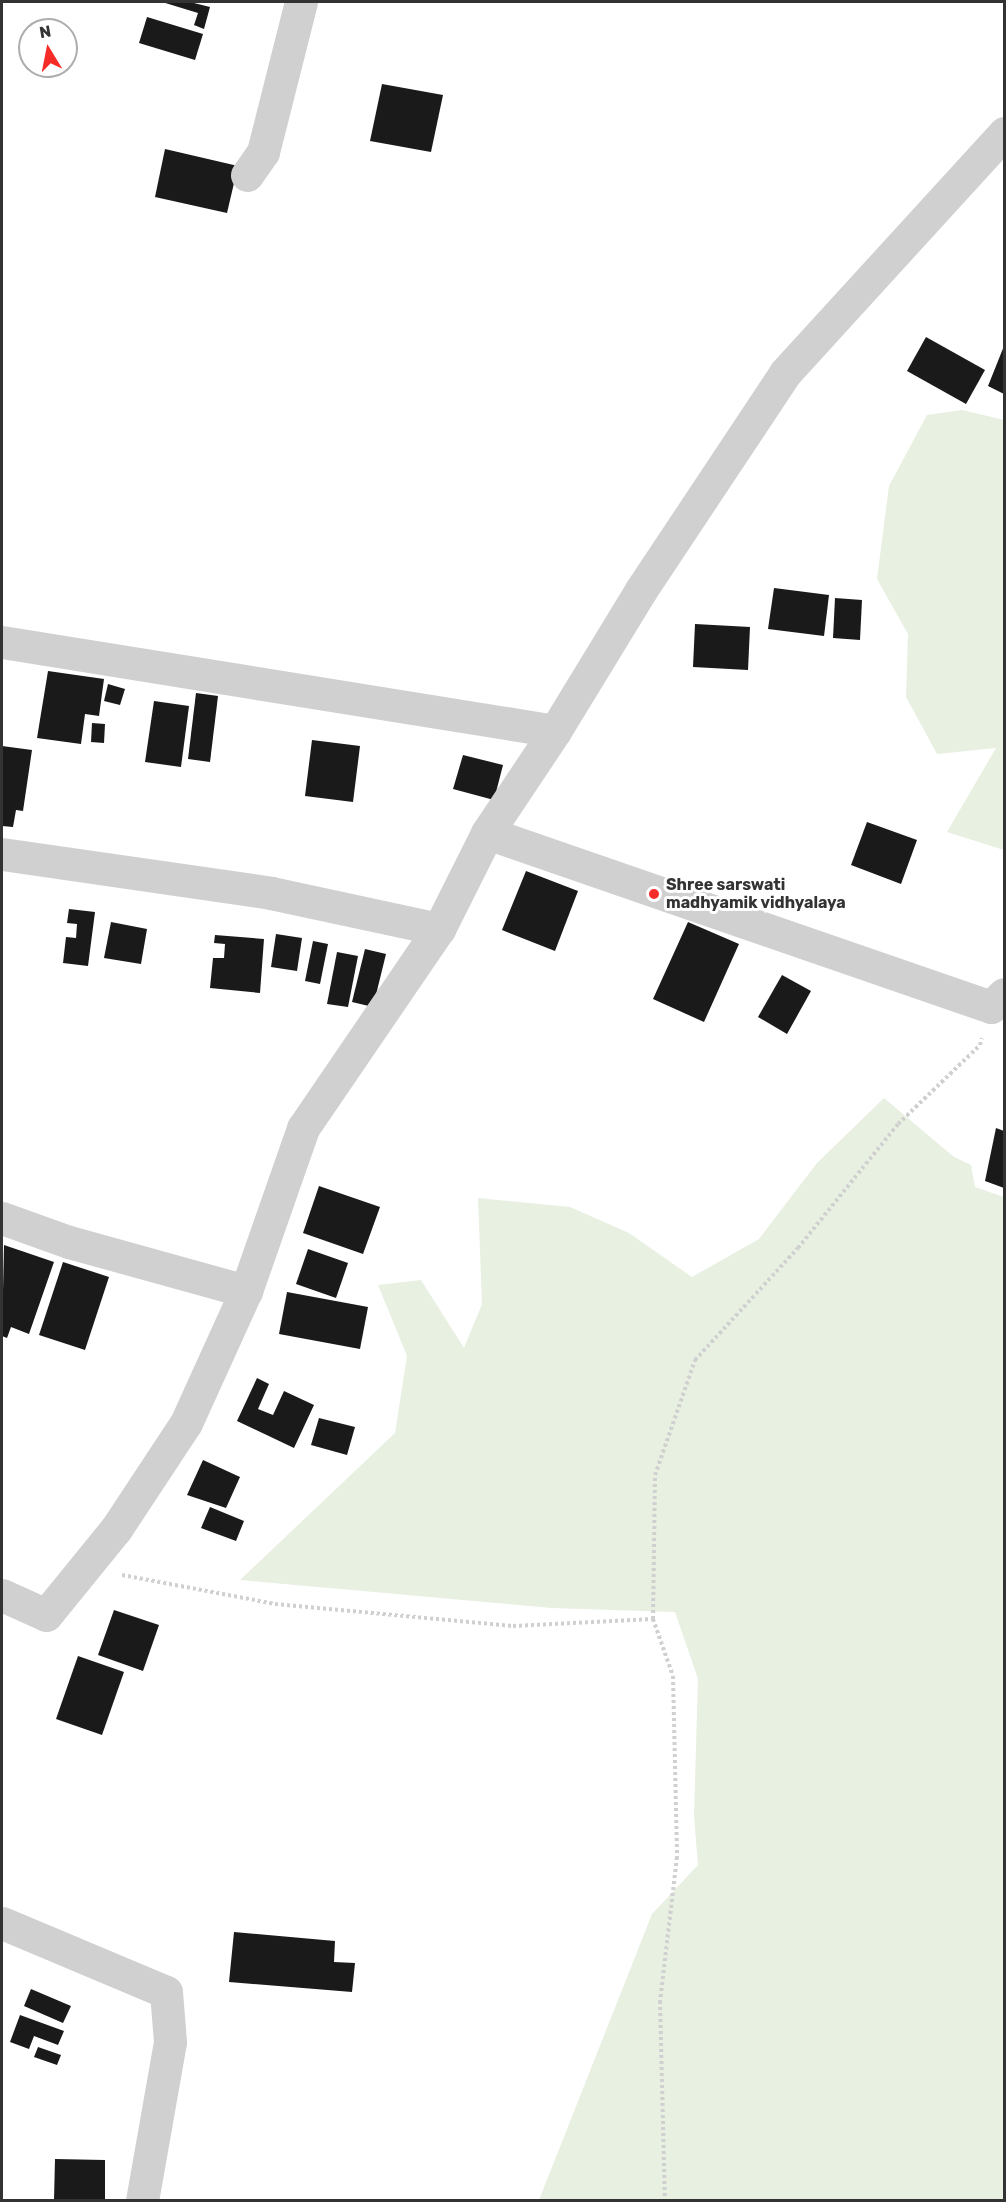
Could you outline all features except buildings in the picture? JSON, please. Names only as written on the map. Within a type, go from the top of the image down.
[{"type":"street","points":[[247,176],[263,152],[301,2]]},
{"type":"street","points":[[2,1595],[46,1615],[86,1569],[186,1423],[246,1291],[303,1128],[439,929],[487,833],[555,731],[641,590],[785,373],[1005,133]]},
{"type":"street","points":[[2,642],[555,731]]},
{"type":"street","points":[[487,833],[998,1001]]},
{"type":"street","points":[[2,854],[271,893],[439,929]]},
{"type":"street","points":[[2,1218],[69,1242],[246,1291]]},
{"type":"street","points":[[2,1923],[166,1992],[170,2042],[142,2200]]},
{"type":"path","points":[[665,2200],[660,2001],[677,1846],[673,1676],[653,1619],[655,1475],[694,1360],[798,1248],[897,1124],[980,1046],[998,1001]]},
{"type":"path","points":[[86,1569],[275,1604],[489,1624],[653,1619]]},
{"type":"green space","points":[[962,410],[1004,420],[1004,850],[947,832],[996,748],[937,754],[906,697],[908,634],[877,579],[889,486],[927,415]]},
{"type":"green space","points":[[884,1098],[954,1157],[971,1165],[975,1187],[1004,1197],[1004,2200],[539,2200],[652,1914],[698,1865],[694,1816],[698,1679],[675,1612],[552,1608],[240,1580],[395,1433],[407,1356],[378,1285],[421,1280],[464,1348],[482,1304],[478,1198],[570,1207],[629,1233],[692,1277],[759,1239],[817,1163]]},
{"type":"place","name":"Shree sarswati madhyamik vidhyalaya","points":[[654,894]]}]
